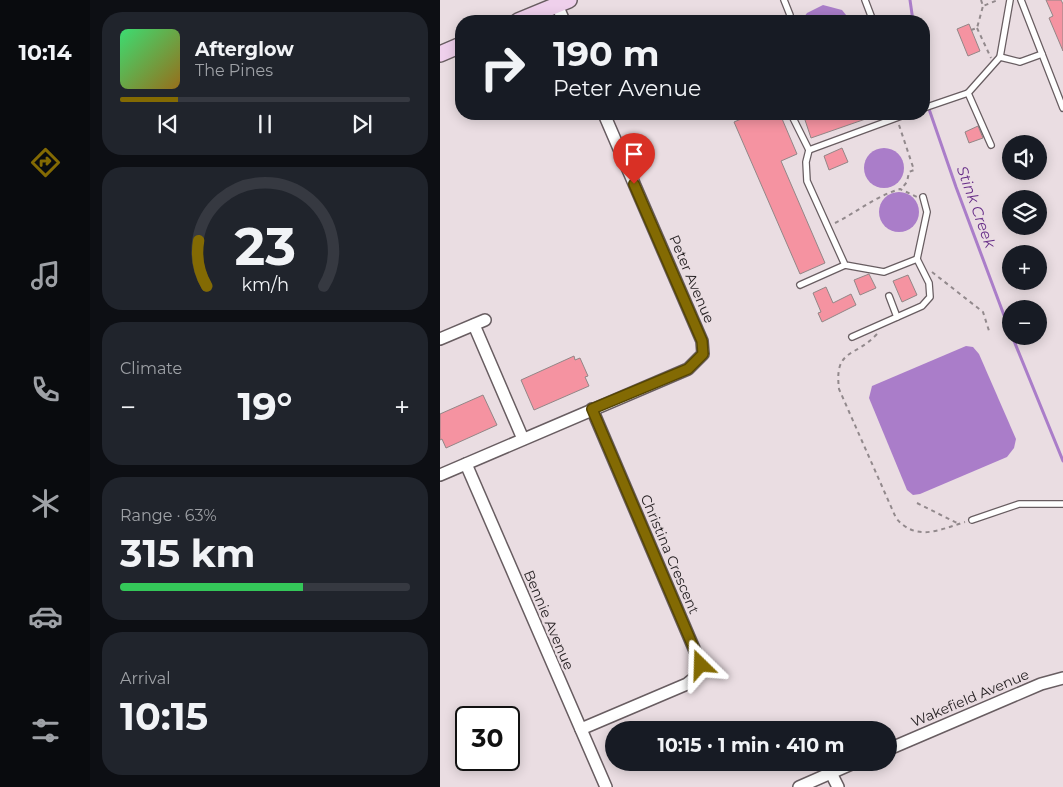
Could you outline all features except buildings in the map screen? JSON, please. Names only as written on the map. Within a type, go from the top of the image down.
[{"type":"main road","points":[[532,15],[563,2]]},
{"type":"main road","points":[[440,54],[455,48]]},
{"type":"street","points":[[563,2],[564,15]]},
{"type":"street","name":"Peter Avenue","points":[[440,475],[688,369],[700,360],[704,349],[607,120]]},
{"type":"street","points":[[440,339],[480,323],[523,439]]},
{"type":"street","name":"Christina Crescent","points":[[581,729],[687,684],[698,675],[701,665],[592,409]]},
{"type":"street","name":"Bennie Avenue","points":[[466,464],[606,787]]},
{"type":"street","name":"Wakefield Avenue","points":[[897,746],[1041,684],[1063,678]]},
{"type":"street","points":[[799,787],[836,771]]},
{"type":"street","points":[[831,773],[838,787]]},
{"type":"lane","points":[[784,0],[790,15]]},
{"type":"lane","points":[[865,0],[870,15]]},
{"type":"lane","points":[[930,106],[968,93],[1000,57],[1010,0]]},
{"type":"lane","points":[[1021,0],[1063,108]]},
{"type":"lane","points":[[1000,57],[1020,62],[1042,54]]},
{"type":"lane","points":[[968,93],[991,145]]},
{"type":"lane","points":[[794,120],[809,150],[806,162],[807,181],[845,265]]},
{"type":"lane","points":[[809,150],[891,120]]},
{"type":"lane","points":[[852,337],[922,306],[930,297],[929,283],[917,259],[928,212],[924,200]]},
{"type":"lane","points":[[800,284],[845,265],[884,272],[917,259]]},
{"type":"lane","points":[[889,296],[897,317]]},
{"type":"lane","points":[[972,520],[1019,504],[1063,504]]},
{"type":"path","points":[[981,0],[983,6],[977,28],[994,64]]},
{"type":"path","points":[[983,6],[998,0]]},
{"type":"path","points":[[971,30],[977,28]]},
{"type":"path","points":[[828,226],[862,210],[888,193],[900,189],[907,182],[909,172],[914,170],[897,120]]},
{"type":"path","points":[[900,189],[924,200]]},
{"type":"path","points":[[924,274],[931,271],[940,276],[983,312],[990,334]]},
{"type":"path","points":[[876,327],[878,333],[870,342],[844,357],[837,372],[840,389],[896,518],[904,527],[919,533],[972,520]]},
{"type":"path","points":[[917,503],[959,524]]},
{"type":"shaded area","points":[[823,5],[842,10],[846,15],[806,15]]},
{"type":"shaded area","points":[[884,148],[898,154],[904,168],[898,182],[884,188],[870,182],[864,168],[870,154]]},
{"type":"shaded area","points":[[899,192],[913,198],[919,212],[913,226],[899,232],[885,226],[879,212],[885,198]]},
{"type":"shaded area","points":[[966,346],[973,347],[979,354],[1016,439],[1014,448],[1007,457],[920,494],[913,495],[907,490],[869,398],[872,386]]},
{"type":"waterway","name":"Stink Creek","points":[[910,0],[912,15]]},
{"type":"waterway","name":"Stink Creek","points":[[930,112],[1002,310]]},
{"type":"waterway","name":"Stink Creek","points":[[1016,345],[1063,461]]},
{"type":"route","points":[[634,184],[704,349],[700,360],[688,369],[592,409],[701,665]]}]
